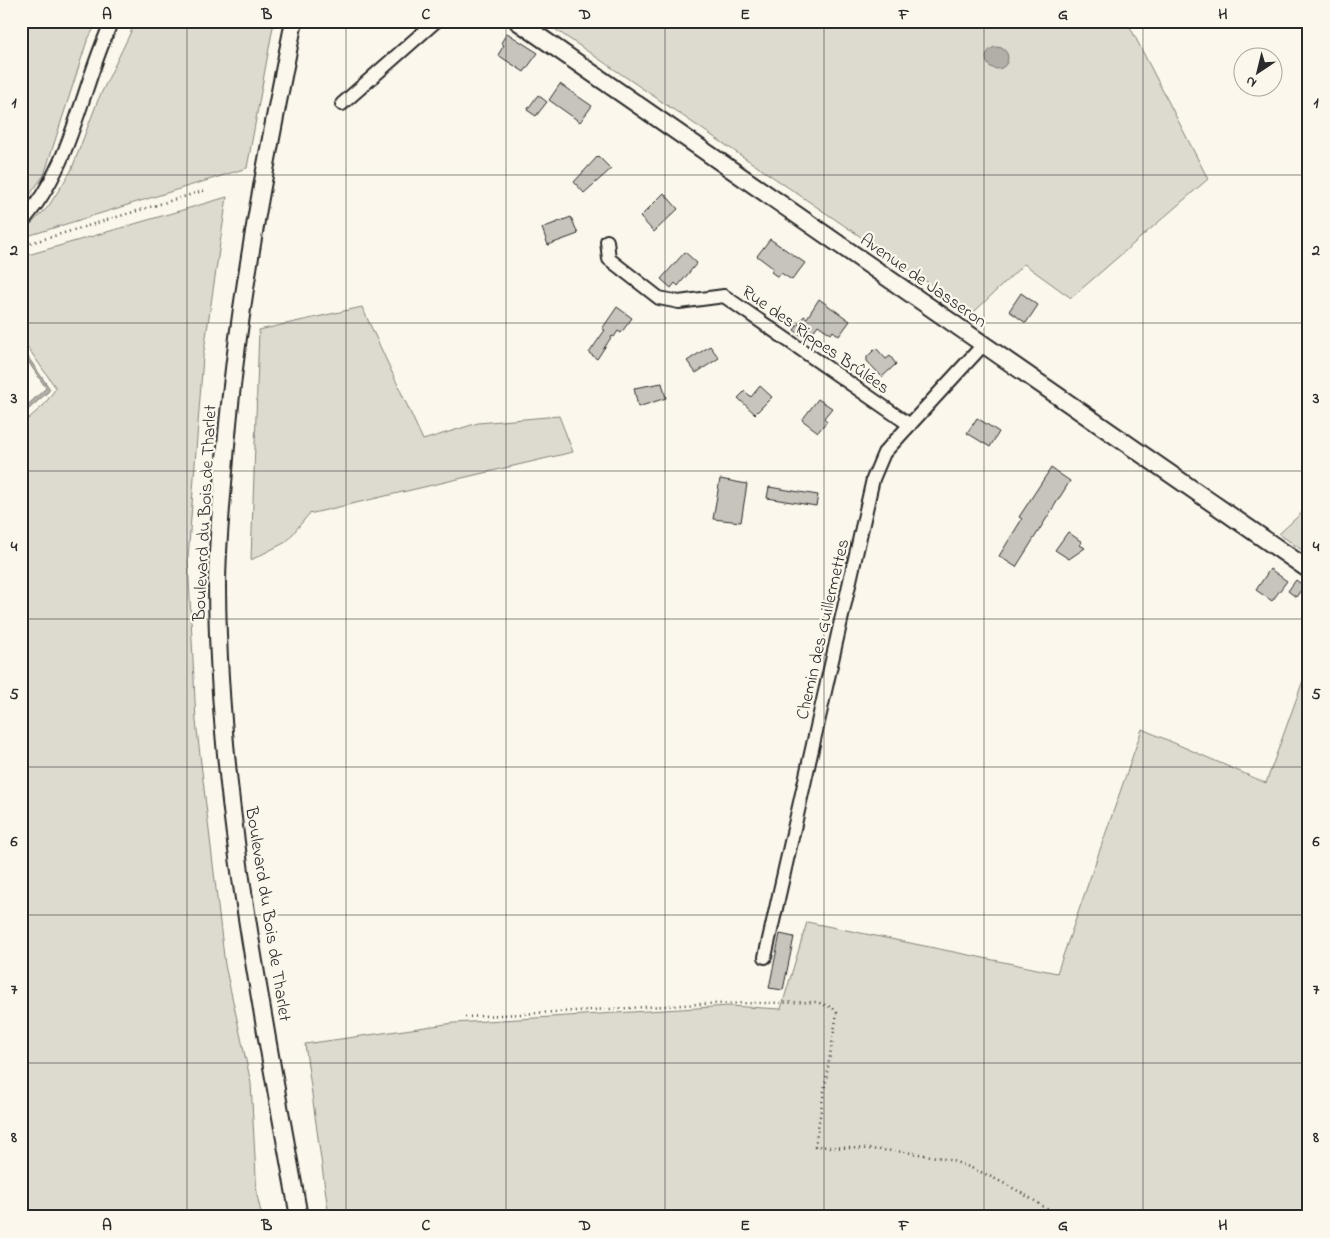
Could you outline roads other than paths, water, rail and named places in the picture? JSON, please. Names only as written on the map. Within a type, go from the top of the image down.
[{"type":"main road","name":"Boulevard du Bois de Tharlet","points":[[294,21],[264,174],[232,368],[217,584],[221,706],[230,790],[254,965],[299,1217]]},
{"type":"main road","name":"Avenue de Jasseron","points":[[518,21],[1309,570]]},
{"type":"street","points":[[21,223],[33,210],[55,174],[101,44],[112,21]]},
{"type":"street","points":[[342,104],[436,21]]},
{"type":"street","name":"Rue des Rippes Brûlées","points":[[607,241],[609,259],[659,298],[678,302],[724,296],[910,425]]},
{"type":"street","name":"Chemin des Guillermettes","points":[[765,957],[873,479],[884,453],[983,345]]}]
